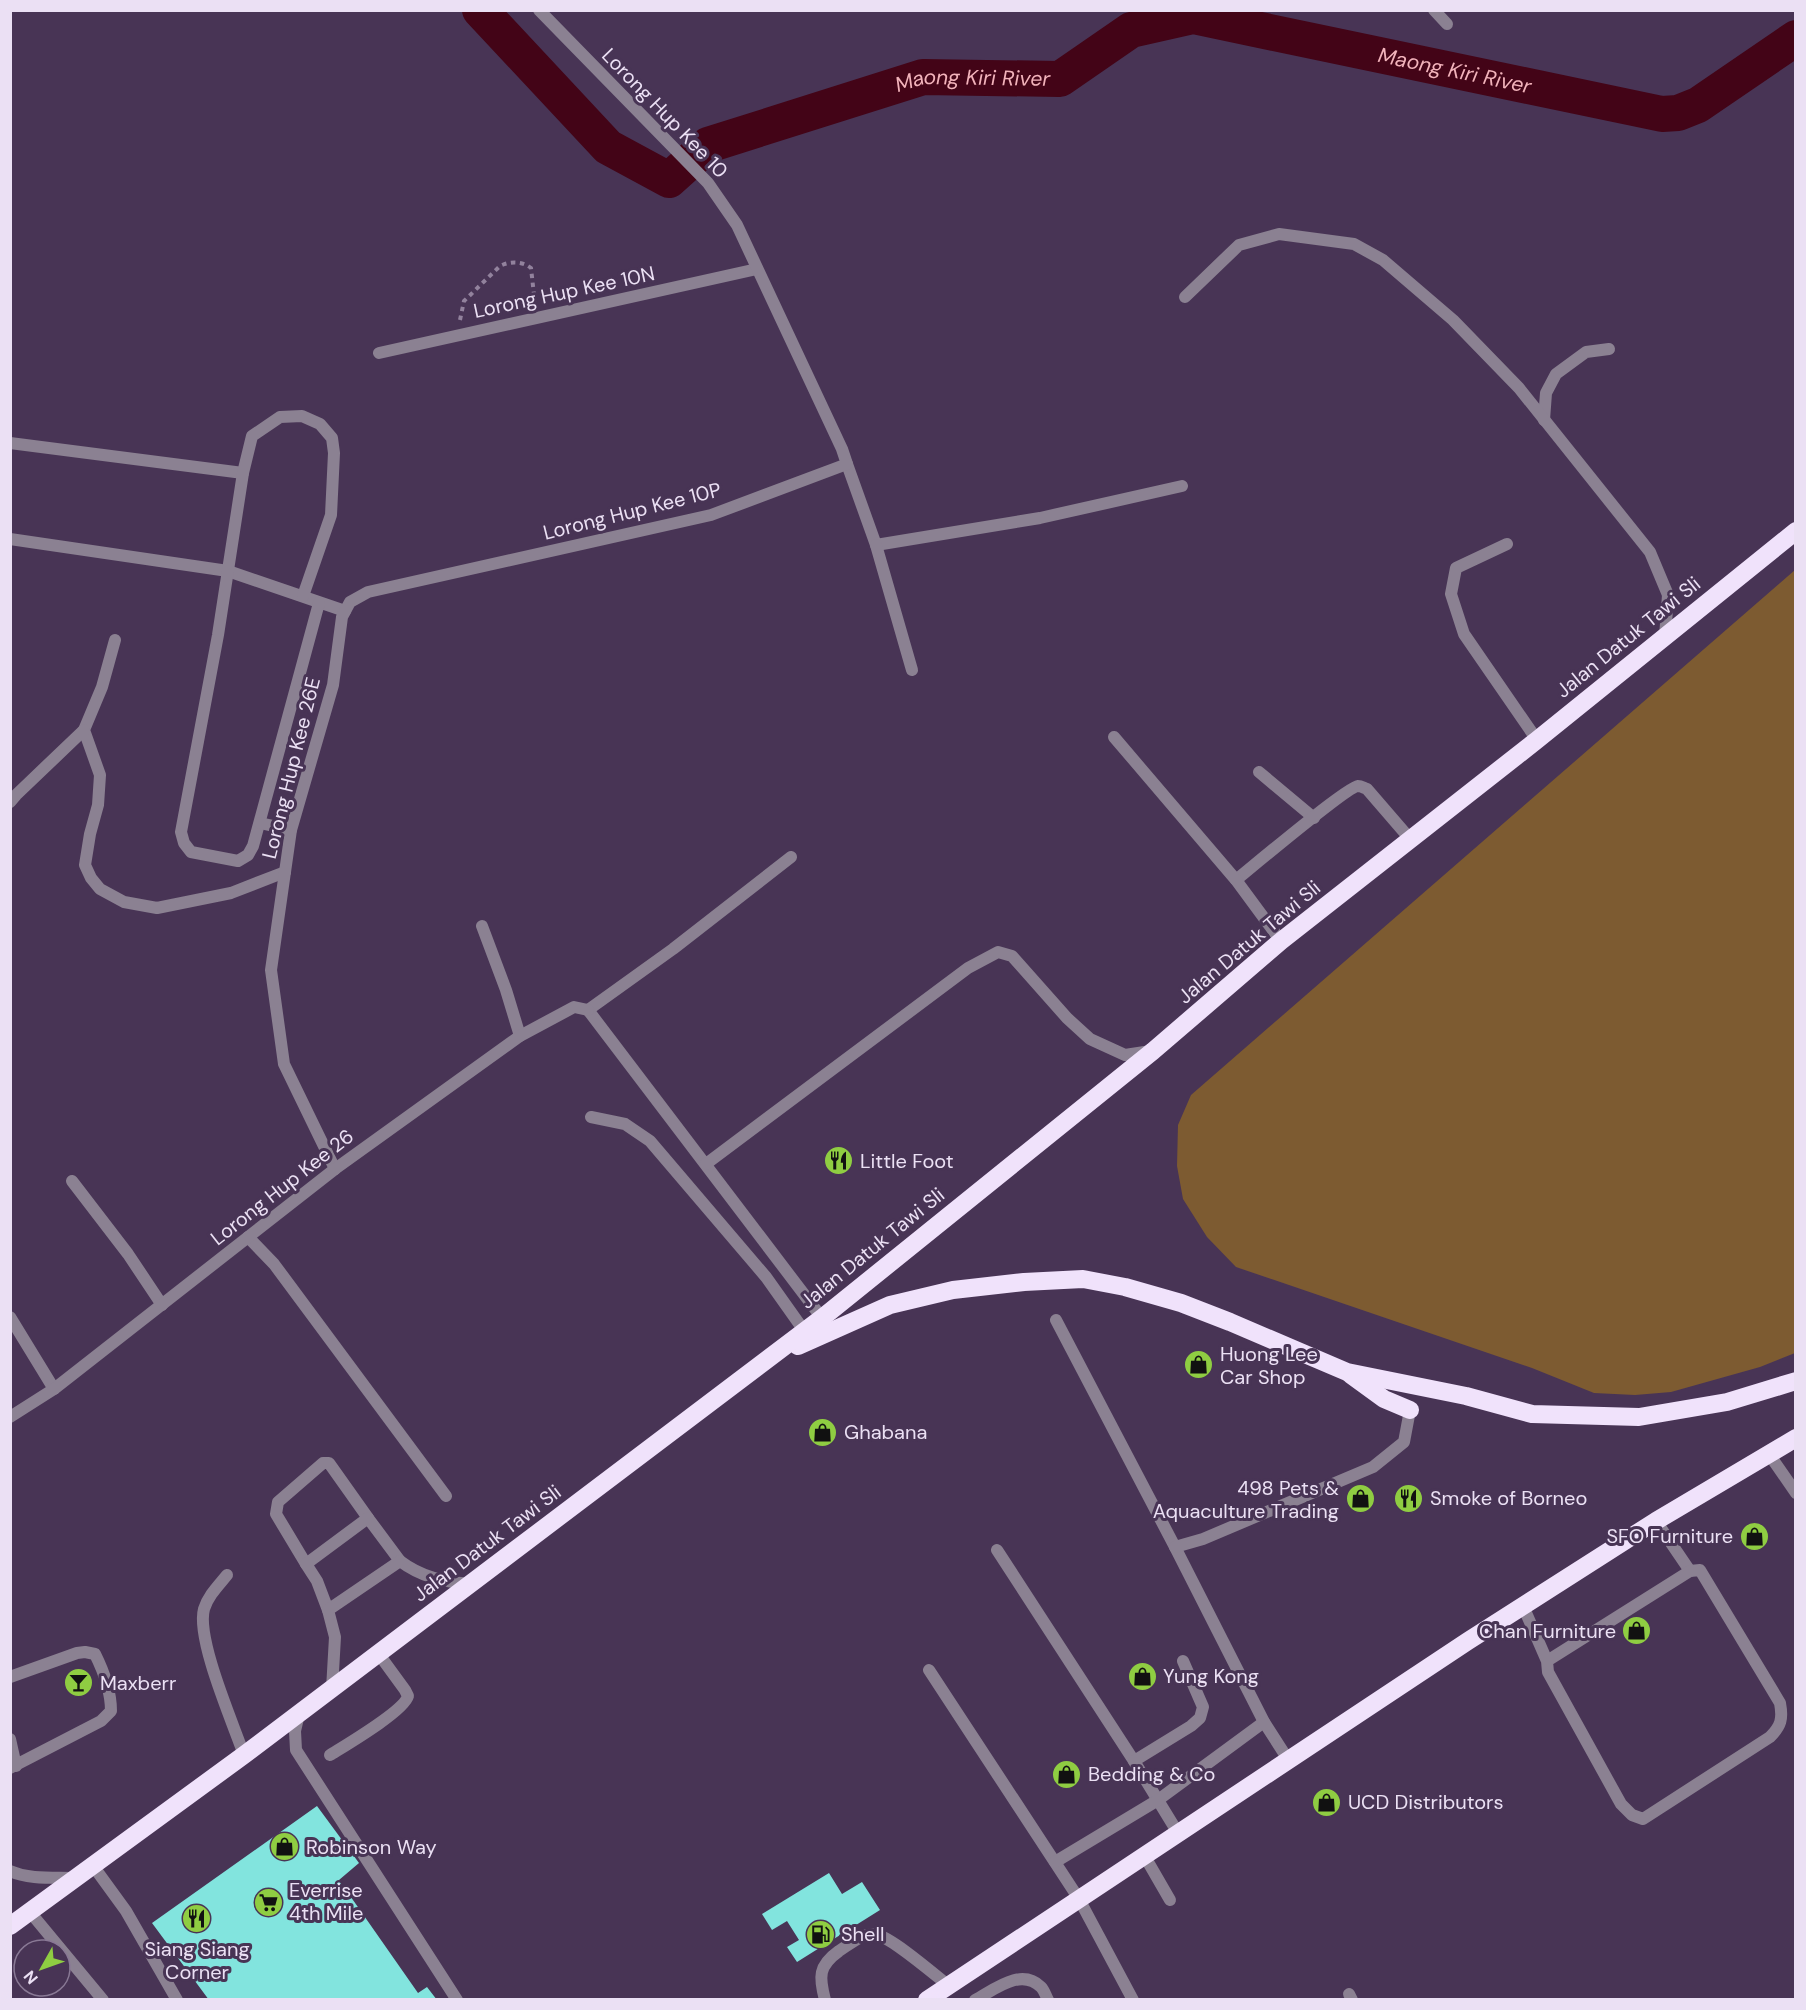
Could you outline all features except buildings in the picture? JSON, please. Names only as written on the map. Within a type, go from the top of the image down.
[{"type":"highway","name":"Jalan Datuk Tawi Sli","points":[[10,1926],[94,1867],[299,1714],[805,1332],[1153,1051],[1281,941],[1537,740],[1796,531]]},
{"type":"highway","points":[[766,1361],[890,1305],[953,1290],[1024,1282],[1083,1279],[1125,1287],[1181,1303],[1347,1372],[1466,1396],[1532,1413],[1639,1417],[1726,1402],[1796,1381]]},
{"type":"highway","points":[[1347,1372],[1384,1399],[1410,1410]]},
{"type":"highway","points":[[927,2000],[1523,1606],[1656,1521],[1796,1438]]},
{"type":"street","name":"Lorong Hup Kee 10","points":[[539,10],[668,139],[708,183],[737,225],[847,464]]},
{"type":"street","points":[[1434,10],[1447,24]]},
{"type":"street","points":[[1185,297],[1239,245],[1279,234],[1354,244],[1383,260],[1453,320],[1519,387],[1650,552],[1668,595],[1665,637]]},
{"type":"street","name":"Lorong Hup Kee 10N","points":[[379,353],[757,269]]},
{"type":"street","points":[[1544,420],[1546,393],[1556,374],[1586,352],[1609,349]]},
{"type":"street","points":[[303,596],[331,515],[334,453],[332,438],[320,424],[302,416],[280,417],[252,436],[243,473],[218,635],[181,832],[184,843],[191,852],[237,861],[248,855],[253,846],[319,603]]},
{"type":"street","points":[[10,443],[243,473]]},
{"type":"street","points":[[847,464],[876,545],[912,670]]},
{"type":"street","name":"Lorong Hup Kee 10P","points":[[345,611],[351,602],[368,592],[711,515],[847,464]]},
{"type":"street","points":[[876,545],[1040,518],[1182,486]]},
{"type":"street","points":[[10,539],[228,572],[345,611]]},
{"type":"street","points":[[1507,544],[1456,568],[1450,594],[1464,634],[1537,740]]},
{"type":"street","name":"Lorong Hup Kee 26E","points":[[334,1169],[284,1064],[271,970],[291,830],[333,685],[338,640],[345,611]]},
{"type":"street","points":[[10,802],[84,730],[102,687],[115,639]]},
{"type":"street","points":[[84,730],[100,775],[98,805],[85,865],[91,878],[100,889],[124,902],[157,908],[231,893],[285,872]]},
{"type":"street","points":[[1114,737],[1236,880],[1281,941]]},
{"type":"street","points":[[1259,772],[1314,818]]},
{"type":"street","points":[[1236,880],[1349,790],[1358,786],[1367,789],[1411,840]]},
{"type":"street","points":[[260,823],[291,830]]},
{"type":"street","points":[[791,857],[673,949],[588,1010],[822,1318]]},
{"type":"street","points":[[482,926],[510,1001],[520,1036]]},
{"type":"street","points":[[706,1164],[968,968],[998,952],[1012,956],[1089,1039],[1125,1055],[1153,1051]]},
{"type":"street","name":"Lorong Hup Kee 26","points":[[10,1417],[54,1389],[334,1169],[520,1036],[574,1008],[588,1010]]},
{"type":"street","points":[[591,1117],[625,1124],[650,1141],[766,1277],[805,1332]]},
{"type":"street","points":[[72,1181],[128,1254],[162,1305]]},
{"type":"street","points":[[248,1238],[274,1264],[446,1496]]},
{"type":"street","points":[[10,1317],[54,1389]]},
{"type":"street","points":[[1056,1320],[1264,1722],[1288,1761]]},
{"type":"street","points":[[1175,1547],[1203,1539],[1373,1467],[1404,1442],[1410,1410]]},
{"type":"street","points":[[1769,1454],[1796,1493]]},
{"type":"street","points":[[332,1689],[334,1637],[328,1610],[317,1581],[276,1514],[278,1502],[323,1463],[329,1463],[400,1561],[414,1572],[435,1579],[471,1584]]},
{"type":"street","points":[[306,1564],[369,1518]]},
{"type":"street","points":[[1656,1521],[1690,1571]]},
{"type":"street","points":[[997,1550],[1178,1833]]},
{"type":"street","points":[[328,1610],[400,1561]]},
{"type":"street","points":[[1523,1606],[1547,1660],[1548,1672],[1621,1804],[1632,1815],[1643,1819],[1770,1737],[1779,1728],[1783,1717],[1780,1703],[1700,1570],[1690,1571],[1547,1660]]},
{"type":"street","points":[[227,1575],[207,1600],[203,1613],[205,1645],[244,1755]]},
{"type":"street","points":[[10,1677],[77,1653],[95,1654],[111,1700],[111,1711],[101,1721],[13,1767],[10,1739]]},
{"type":"street","points":[[330,1755],[407,1701],[408,1696],[405,1690],[378,1653]]},
{"type":"street","points":[[1134,1761],[1200,1718],[1203,1707],[1183,1660]]},
{"type":"street","points":[[929,1670],[1079,1899],[1133,2000]]},
{"type":"street","points":[[299,1714],[296,1750],[456,2000]]},
{"type":"street","points":[[1055,1862],[1158,1800],[1264,1722]]},
{"type":"street","points":[[1144,1855],[1170,1900]]},
{"type":"street","points":[[94,1867],[126,1911],[177,2000]]},
{"type":"street","points":[[10,1871],[40,1877],[78,1878]]},
{"type":"street","points":[[30,1912],[103,2000]]},
{"type":"street","points":[[825,2000],[820,1978],[823,1967],[835,1954],[862,1936],[876,1934],[891,1940],[949,1986]]},
{"type":"street","points":[[975,2000],[1015,1978],[1029,1980],[1041,1987],[1048,2000]]},
{"type":"path","points":[[457,336],[464,301],[507,262],[524,264],[531,268],[537,318]]},
{"type":"shaded area","points":[[1795,570],[1795,1353],[1760,1367],[1671,1392],[1635,1395],[1594,1393],[1532,1368],[1236,1267],[1207,1237],[1183,1199],[1177,1166],[1178,1125],[1191,1095]]},
{"type":"waterway","name":"Maong Kiri River","points":[[480,10],[608,147],[669,180],[708,145],[923,77],[1060,79],[1131,30],[1193,16],[1662,114],[1678,113],[1698,105],[1796,38]]},
{"type":"place","name":"Little Foot","points":[[839,1161]]},
{"type":"place","name":"Huong Lee Car Shop","points":[[1199,1365]]},
{"type":"place","name":"Ghabana","points":[[823,1432]]},
{"type":"place","name":"Smoke of Borneo","points":[[1409,1498]]},
{"type":"place","name":"498 Pets & Aquaculture Trading","points":[[1360,1499]]},
{"type":"place","name":"SFO Furniture","points":[[1754,1536]]},
{"type":"place","name":"Chan Furniture","points":[[1637,1631]]},
{"type":"place","name":"Yung Kong","points":[[1142,1676]]},
{"type":"place","name":"Maxberr","points":[[79,1683]]},
{"type":"place","name":"Bedding & Co","points":[[1067,1774]]},
{"type":"place","name":"UCD Distributors","points":[[1327,1802]]},
{"type":"place","name":"Robinson Way","points":[[285,1847]]},
{"type":"place","name":"Everrise 4th Mile","points":[[268,1902]]},
{"type":"place","name":"Siang Siang Corner","points":[[197,1919]]},
{"type":"place","name":"Shell","points":[[820,1934]]}]
